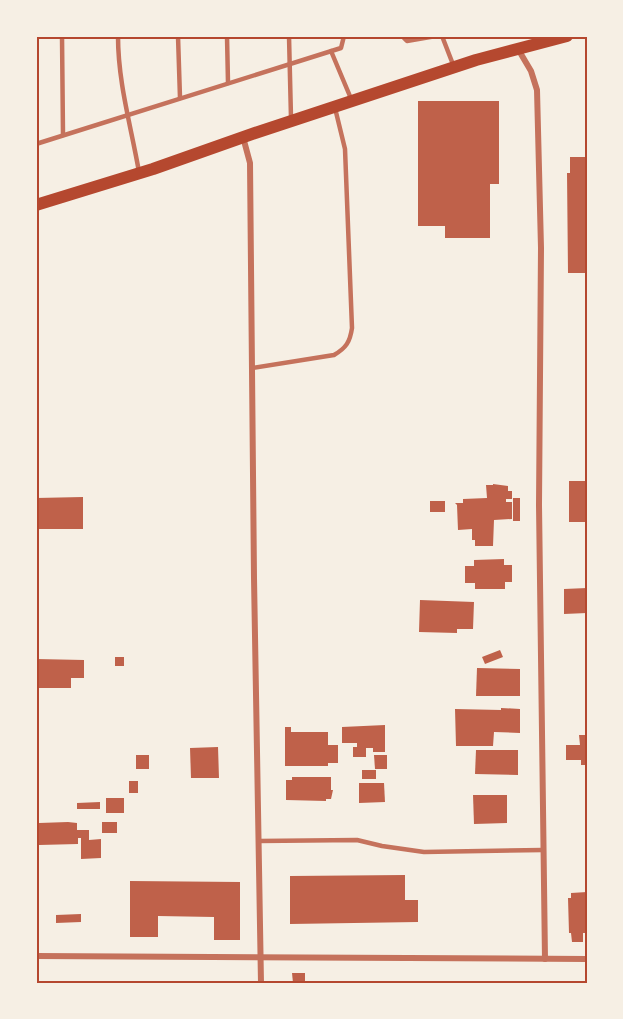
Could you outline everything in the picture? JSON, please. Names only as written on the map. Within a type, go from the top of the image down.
[{"type":"main road","points":[[36,205],[140,174],[454,67],[567,36]]},
{"type":"street","points":[[517,48],[531,71],[537,90],[541,248],[539,505],[545,958]]},
{"type":"street","points":[[243,137],[250,163],[261,983]]},
{"type":"street","points":[[36,956],[587,958]]},
{"type":"lane","points":[[62,36],[63,135]]},
{"type":"lane","points":[[117,36],[120,84],[140,174]]},
{"type":"lane","points":[[178,36],[180,98]]},
{"type":"lane","points":[[227,36],[228,83]]},
{"type":"lane","points":[[289,36],[291,121]]},
{"type":"lane","points":[[36,144],[341,48],[344,36]]},
{"type":"lane","points":[[402,36],[407,41],[436,36]]},
{"type":"lane","points":[[442,36],[454,67]]},
{"type":"lane","points":[[331,51],[352,102]]},
{"type":"lane","points":[[252,368],[334,355],[344,349],[351,340],[345,150],[335,107]]},
{"type":"lane","points":[[259,841],[357,840],[424,852],[543,850]]},
{"type":"building","points":[[418,101],[499,101],[499,184],[490,184],[490,238],[445,238],[445,226],[418,226]]},
{"type":"building","points":[[570,157],[587,157],[587,273],[568,273],[567,173],[570,173]]},
{"type":"building","points":[[569,481],[587,481],[587,522],[569,522]]},
{"type":"building","points":[[486,485],[508,486],[508,491],[512,491],[512,499],[506,499],[506,502],[512,502],[512,519],[494,520],[493,546],[475,546],[475,540],[472,540],[472,529],[458,530],[455,503],[463,503],[463,499],[487,498]]},
{"type":"building","points":[[83,497],[83,529],[36,529],[36,498]]},
{"type":"building","points":[[513,498],[520,498],[520,521],[513,521]]},
{"type":"building","points":[[430,501],[445,501],[445,512],[430,512]]},
{"type":"building","points":[[504,559],[504,565],[512,565],[512,582],[505,582],[505,589],[475,589],[475,583],[465,583],[465,566],[474,566],[474,560]]},
{"type":"building","points":[[587,588],[587,613],[564,614],[564,589]]},
{"type":"building","points":[[420,600],[474,602],[473,629],[457,629],[457,633],[419,632]]},
{"type":"building","points":[[500,650],[503,657],[485,664],[482,657]]},
{"type":"building","points":[[115,657],[124,657],[124,666],[115,666]]},
{"type":"building","points":[[36,659],[84,660],[84,678],[71,678],[71,688],[36,688]]},
{"type":"building","points":[[477,668],[520,669],[520,696],[476,696]]},
{"type":"building","points":[[501,708],[520,709],[520,733],[494,732],[493,746],[456,746],[455,709],[501,710]]},
{"type":"building","points":[[385,725],[385,752],[373,752],[373,748],[366,748],[366,757],[353,757],[353,747],[357,747],[357,743],[342,743],[342,727]]},
{"type":"building","points":[[285,727],[291,727],[291,732],[328,732],[328,745],[338,745],[338,763],[328,763],[328,766],[285,766]]},
{"type":"building","points":[[579,735],[587,735],[587,765],[581,765],[581,760],[566,760],[566,745],[580,745]]},
{"type":"building","points":[[218,747],[219,778],[191,778],[190,748]]},
{"type":"building","points":[[476,750],[518,750],[518,775],[475,774]]},
{"type":"building","points":[[136,755],[149,755],[149,769],[136,769]]},
{"type":"building","points":[[374,755],[387,755],[387,769],[375,769]]},
{"type":"building","points":[[362,770],[376,770],[376,779],[362,779]]},
{"type":"building","points":[[292,777],[331,777],[331,790],[333,790],[331,799],[326,799],[326,801],[286,800],[286,780],[292,780]]},
{"type":"building","points":[[129,781],[138,781],[138,793],[129,793]]},
{"type":"building","points":[[359,783],[384,783],[385,802],[359,803]]},
{"type":"building","points":[[473,795],[507,795],[507,823],[474,824]]},
{"type":"building","points":[[106,798],[124,798],[124,813],[106,813]]},
{"type":"building","points":[[100,802],[100,809],[77,809],[77,803]]},
{"type":"building","points":[[102,822],[117,822],[117,833],[102,833]]},
{"type":"building","points":[[39,823],[77,823],[77,830],[89,830],[89,840],[101,839],[101,858],[81,859],[81,838],[78,838],[78,844],[39,845]]},
{"type":"building","points":[[405,875],[405,900],[418,900],[418,922],[290,924],[290,876]]},
{"type":"building","points":[[130,881],[240,882],[240,940],[214,940],[214,917],[158,916],[158,937],[130,937]]},
{"type":"building","points":[[587,892],[587,933],[583,933],[583,942],[572,942],[571,933],[569,933],[568,898],[571,898],[571,893]]},
{"type":"building","points":[[81,914],[81,922],[56,923],[56,915]]},
{"type":"building","points":[[292,973],[305,973],[305,983],[293,983]]}]
